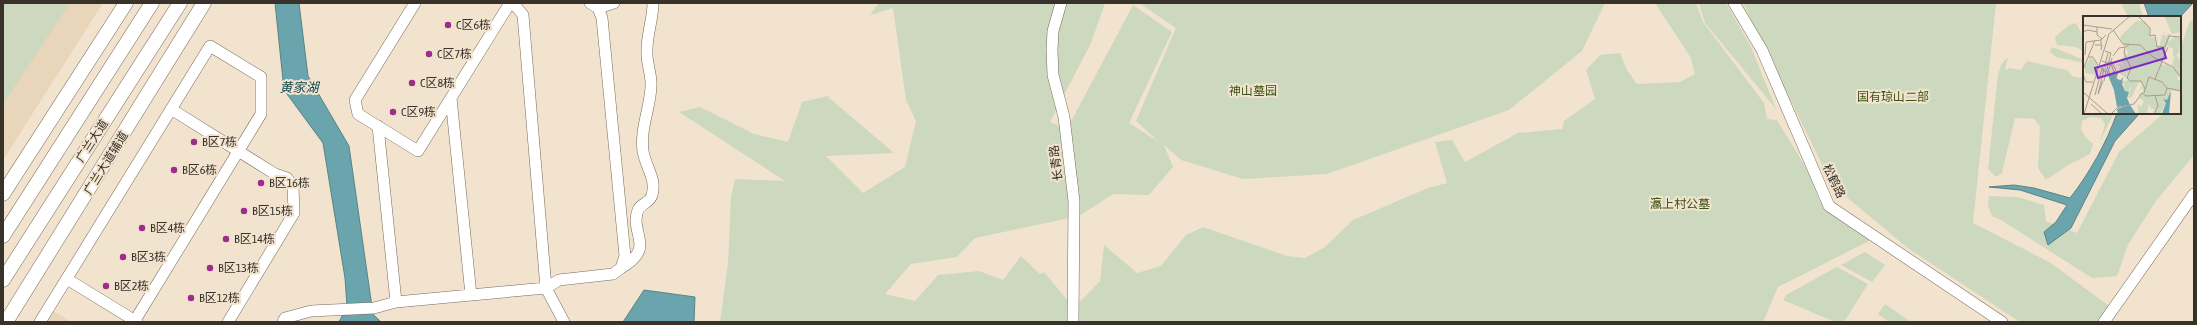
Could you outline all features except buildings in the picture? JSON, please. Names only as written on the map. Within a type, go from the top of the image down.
[{"type":"main road","points":[[3,194],[126,3]]},
{"type":"main road","name":"广兰大道","points":[[3,236],[152,3]]},
{"type":"main road","name":"广兰大道","points":[[3,280],[180,3]]},
{"type":"main road","name":"广兰大道辅道","points":[[6,322],[204,3]]},
{"type":"street","points":[[415,3],[355,100],[358,114],[418,151],[510,3]]},
{"type":"street","points":[[513,3],[523,15],[546,288],[564,322]]},
{"type":"street","points":[[614,3],[594,6],[602,18],[625,256],[621,268]]},
{"type":"street","points":[[283,322],[285,318],[311,311],[374,308],[396,302],[546,288],[559,280],[613,274],[638,256],[639,232],[637,216],[640,206],[648,202],[652,195],[653,180],[642,150],[651,86],[646,54],[647,31],[653,13],[653,3]]},
{"type":"street","name":"长青路","points":[[1061,3],[1053,31],[1052,50],[1053,75],[1064,117],[1074,201],[1073,322]]},
{"type":"street","name":"松鹤路","points":[[1734,3],[1762,50],[1829,206],[2002,322]]},
{"type":"street","points":[[40,322],[210,46],[261,77],[261,114],[136,322],[67,279]]},
{"type":"street","points":[[451,98],[471,295]]},
{"type":"street","points":[[171,109],[274,174],[287,178],[292,186],[294,213],[228,322]]},
{"type":"street","points":[[378,126],[396,302]]},
{"type":"street","points":[[2104,322],[2194,194]]},
{"type":"shaded area","points":[[3,3],[103,3],[3,160]]},
{"type":"shaded area","points":[[53,311],[71,322],[47,322]]},
{"type":"green space","points":[[3,3],[70,3],[3,104]]},
{"type":"green space","points":[[879,3],[1105,3],[1091,43],[1050,122],[1067,129],[1133,5],[1172,32],[1129,123],[1159,142],[1136,121],[1176,28],[1139,3],[1605,3],[1582,51],[1509,110],[1327,174],[1243,179],[1181,160],[1164,145],[1173,167],[1149,195],[1113,194],[1079,216],[975,238],[957,257],[911,264],[885,294],[915,301],[938,275],[979,271],[1003,280],[1021,256],[1040,274],[1044,272],[1074,308],[1100,281],[1104,245],[1137,273],[1161,266],[1186,235],[1203,227],[1287,256],[1305,258],[1325,247],[1353,220],[1428,188],[1447,183],[1435,142],[1452,140],[1465,162],[1518,133],[1562,129],[1564,121],[1595,99],[1586,70],[1600,55],[1620,53],[1627,70],[1637,84],[1680,82],[1695,74],[1691,58],[1655,3],[1696,3],[1703,22],[1764,103],[1767,119],[1777,120],[1811,176],[1819,200],[1871,240],[1778,287],[1763,322],[720,322],[728,263],[731,197],[735,179],[785,181],[679,112],[700,107],[754,134],[788,142],[802,102],[827,96],[894,153],[826,156],[863,193],[905,167],[916,121],[906,100],[893,8],[870,15]]},
{"type":"green space","points":[[1699,3],[1726,3],[1751,47],[1776,109],[1705,23]]},
{"type":"green space","name":"国有琼山二部","points":[[1743,3],[1996,3],[1973,223],[2051,263],[2109,306],[2097,322],[2020,322],[1909,249],[1832,185]]},
{"type":"green space","points":[[2121,3],[2139,3],[2143,16],[2128,16]]},
{"type":"green space","points":[[2194,20],[2194,155],[2156,201],[2128,245],[2117,276],[2092,278],[2001,220],[1992,216],[1988,206],[1989,196],[2018,197],[2044,205],[2046,221],[2077,233],[2119,152],[2163,114],[2181,114],[2181,45],[2190,21]]},
{"type":"green space","points":[[2076,23],[2081,32],[2083,51],[2076,47],[2057,45],[2055,37],[2069,25]]},
{"type":"green space","points":[[2052,47],[2082,59],[2083,58],[2083,63],[2056,57],[2050,52]]},
{"type":"green space","points":[[2008,57],[2005,70],[2010,68],[2021,70],[2027,61],[2067,70],[2072,76],[2080,78],[2083,76],[2083,114],[2114,114],[2100,141],[2105,124],[2101,118],[2091,117],[2082,121],[2081,129],[2086,138],[2093,144],[2090,154],[2068,165],[2046,180],[2038,168],[2040,126],[2034,119],[2015,118],[2002,173],[1996,177],[1988,169],[1998,74],[2002,63]]},
{"type":"green space","points":[[1865,252],[1885,265],[1872,282],[1841,265]]},
{"type":"green space","points":[[1837,267],[1868,284],[1844,322],[1835,322],[1783,300],[1786,295]]},
{"type":"green space","points":[[1885,304],[1911,322],[1889,322],[1878,314]]},
{"type":"water","name":"黄家湖","points":[[275,3],[299,3],[308,76],[349,146],[373,314],[381,322],[339,322],[347,306],[345,278],[323,143],[284,90]]},
{"type":"water","points":[[2144,3],[2193,3],[2181,16],[2149,16]]},
{"type":"water","points":[[2117,114],[2139,114],[2115,141],[2071,228],[2048,245],[2044,232],[2056,222],[2067,205],[2020,190],[1989,187],[2014,185],[2034,188],[2070,198],[2084,179],[2108,135]]},
{"type":"water","points":[[644,290],[695,297],[694,322],[623,322]]},
{"type":"place","name":"C区6栋","points":[[448,25]]},
{"type":"place","name":"C区7栋","points":[[429,54]]},
{"type":"place","name":"C区8栋","points":[[412,83]]},
{"type":"place","name":"C区9栋","points":[[393,112]]},
{"type":"place","name":"B区7栋","points":[[194,142]]},
{"type":"place","name":"B区6栋","points":[[174,170]]},
{"type":"place","name":"B区16栋","points":[[261,183]]},
{"type":"place","name":"B区15栋","points":[[244,211]]},
{"type":"place","name":"B区4栋","points":[[142,228]]},
{"type":"place","name":"B区14栋","points":[[226,239]]},
{"type":"place","name":"B区3栋","points":[[123,257]]},
{"type":"place","name":"B区13栋","points":[[210,268]]},
{"type":"place","name":"B区2栋","points":[[106,286]]},
{"type":"place","name":"B区12栋","points":[[191,298]]},
{"type":"park label","name":"神山墓园","points":[[1253,91]]},
{"type":"park label","name":"瀛上村公墓","points":[[1680,204]]}]
